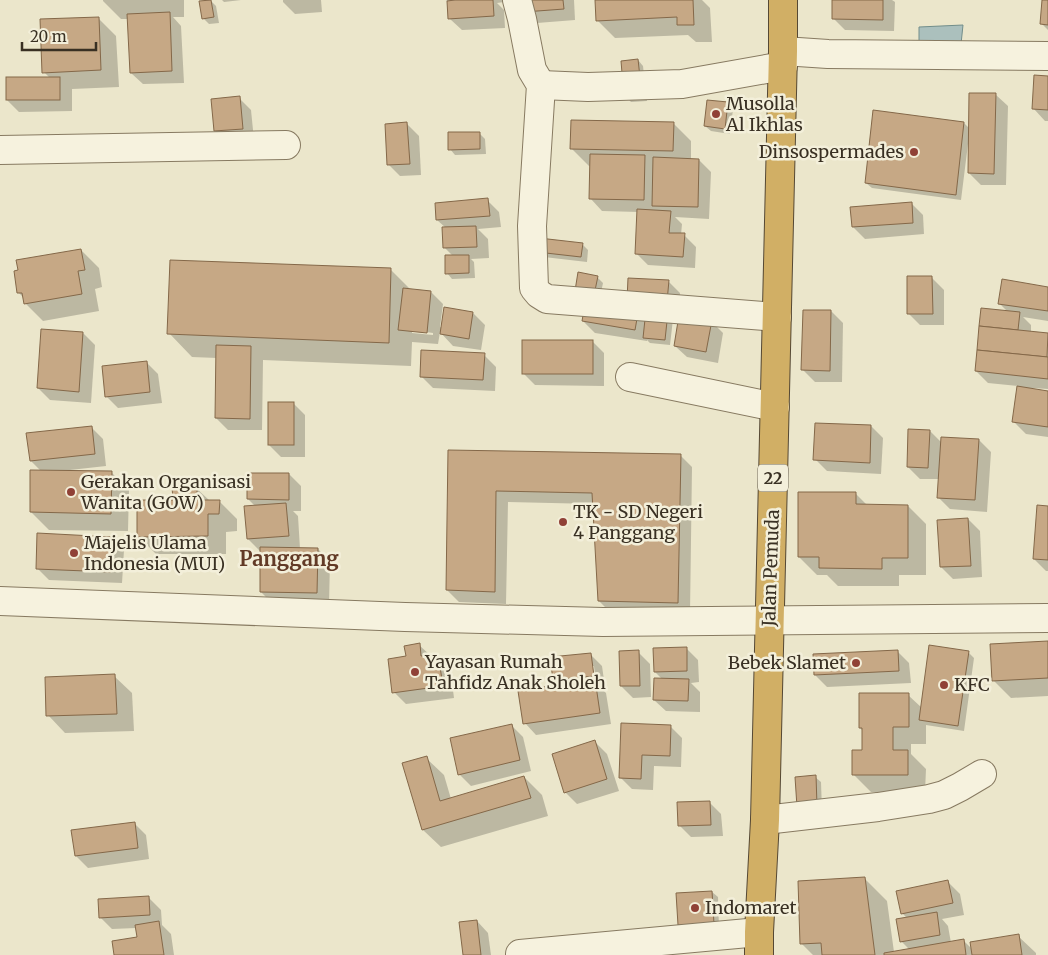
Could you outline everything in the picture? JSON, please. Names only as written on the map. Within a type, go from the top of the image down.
[{"type":"highway","name":"Jalan Pemuda","points":[[759,943],[765,820],[783,0]]},
{"type":"street","points":[[517,0],[532,70],[541,85],[532,226],[534,288],[539,294],[547,298],[777,317]]},
{"type":"street","points":[[541,85],[588,87],[682,84],[783,59],[828,54],[1048,56]]},
{"type":"street","points":[[0,150],[286,145]]},
{"type":"street","points":[[630,377],[775,407]]},
{"type":"street","points":[[0,601],[406,617],[603,622],[1048,618]]},
{"type":"street","points":[[765,820],[929,799],[944,795],[982,774]]},
{"type":"street","points":[[520,954],[759,943]]},
{"type":"shaded area","points":[[963,25],[961,44],[919,44],[919,27]]},
{"type":"building","points":[[211,0],[214,17],[202,19],[199,1]]},
{"type":"building","points":[[493,0],[494,16],[448,19],[447,1]]},
{"type":"building","points":[[523,0],[563,0],[564,9],[524,12]]},
{"type":"building","points":[[595,0],[693,0],[694,25],[677,25],[677,17],[596,21]]},
{"type":"building","points":[[832,0],[883,0],[883,20],[832,19]]},
{"type":"building","points":[[1042,0],[1048,0],[1048,25],[1040,24]]},
{"type":"building","points":[[170,12],[172,71],[130,73],[127,14]]},
{"type":"building","points":[[99,17],[101,70],[42,73],[40,19]]},
{"type":"building","points":[[638,59],[642,96],[624,97],[621,61]]},
{"type":"building","points":[[1034,75],[1048,76],[1048,110],[1032,109]]},
{"type":"building","points":[[6,77],[60,77],[60,100],[6,100]]},
{"type":"building","points":[[969,93],[996,93],[994,174],[968,173]]},
{"type":"building","points":[[240,96],[243,129],[214,131],[211,99]]},
{"type":"building","name":"Musolla Al Ikhlas","points":[[707,100],[728,102],[725,129],[704,126]]},
{"type":"building","name":"Dinsospermades","points":[[873,110],[964,122],[956,195],[865,183]]},
{"type":"building","points":[[571,120],[674,122],[673,151],[570,149]]},
{"type":"building","points":[[407,122],[410,164],[387,165],[385,124]]},
{"type":"building","points":[[448,132],[480,132],[480,149],[448,150]]},
{"type":"building","points":[[590,154],[645,155],[644,200],[589,199]]},
{"type":"building","points":[[653,157],[699,159],[698,207],[652,206]]},
{"type":"building","points":[[488,198],[490,216],[436,220],[435,203]]},
{"type":"building","points":[[912,202],[913,223],[852,227],[850,207]]},
{"type":"building","points":[[637,209],[671,211],[669,233],[685,233],[683,257],[635,254]]},
{"type":"building","points":[[476,226],[477,247],[443,248],[442,227]]},
{"type":"building","points":[[539,238],[583,243],[581,257],[537,252]]},
{"type":"building","points":[[81,249],[85,270],[78,271],[82,294],[24,304],[22,293],[17,293],[14,271],[18,270],[16,260]]},
{"type":"building","points":[[445,255],[469,255],[469,273],[445,274]]},
{"type":"building","points":[[170,260],[391,268],[389,343],[167,334]]},
{"type":"building","points":[[578,272],[598,276],[593,300],[574,297]]},
{"type":"building","points":[[907,276],[932,276],[933,314],[907,314]]},
{"type":"building","points":[[628,278],[669,280],[667,302],[627,300]]},
{"type":"building","points":[[1002,279],[1048,287],[1048,311],[998,304]]},
{"type":"building","points":[[403,288],[431,291],[427,333],[398,330]]},
{"type":"building","points":[[585,304],[638,313],[635,330],[582,321]]},
{"type":"building","points":[[444,307],[473,312],[469,339],[440,334]]},
{"type":"building","points":[[981,308],[1020,312],[1018,330],[979,326]]},
{"type":"building","points":[[646,310],[668,312],[665,340],[643,338]]},
{"type":"building","points":[[803,310],[831,310],[830,371],[801,370]]},
{"type":"building","points":[[679,315],[712,320],[706,352],[674,346]]},
{"type":"building","points":[[979,326],[1048,333],[1047,357],[977,350]]},
{"type":"building","points":[[41,329],[83,332],[79,392],[37,388]]},
{"type":"building","points":[[522,340],[593,340],[593,374],[522,374]]},
{"type":"building","points":[[216,345],[251,346],[250,419],[215,418]]},
{"type":"building","points":[[421,350],[485,353],[483,380],[420,377]]},
{"type":"building","points":[[977,350],[1048,357],[1048,379],[975,371]]},
{"type":"building","points":[[147,361],[150,392],[105,397],[102,366]]},
{"type":"building","points":[[1017,386],[1048,391],[1048,427],[1012,422]]},
{"type":"building","points":[[268,402],[294,402],[294,445],[268,445]]},
{"type":"building","points":[[815,423],[871,425],[870,463],[813,460]]},
{"type":"building","points":[[92,426],[95,454],[30,461],[26,433]]},
{"type":"building","points":[[908,429],[930,430],[928,468],[907,467]]},
{"type":"building","points":[[941,437],[979,439],[975,500],[937,498]]},
{"type":"building","name":"TK - SD Negeri 4 Panggang","points":[[448,450],[681,454],[678,603],[598,601],[592,493],[496,491],[495,592],[446,590]]},
{"type":"building","name":"Gerakan Organisasi Wanita (GOW)","points":[[30,470],[112,471],[111,514],[30,512]]},
{"type":"building","points":[[247,473],[289,473],[289,500],[247,499]]},
{"type":"building","points":[[197,486],[197,500],[220,500],[219,514],[208,514],[208,536],[137,537],[137,500],[173,500],[172,487]]},
{"type":"building","points":[[798,492],[856,492],[856,504],[908,505],[908,558],[882,558],[882,569],[819,568],[819,557],[798,557]]},
{"type":"building","points":[[286,503],[289,536],[247,539],[244,506]]},
{"type":"building","points":[[1037,505],[1048,506],[1048,560],[1033,559]]},
{"type":"building","points":[[968,518],[971,566],[940,567],[937,520]]},
{"type":"building","name":"Majelis Ulama Indonesia (MUI)","points":[[37,533],[112,537],[111,572],[36,569]]},
{"type":"building","points":[[260,547],[318,548],[317,593],[260,592]]},
{"type":"building","points":[[1048,641],[1048,678],[992,681],[990,644]]},
{"type":"building","name":"Yayasan Rumah Tahfidz Anak Sholeh","points":[[420,643],[421,656],[438,654],[443,686],[392,693],[388,659],[406,656],[404,646]]},
{"type":"building","name":"KFC","points":[[929,645],[969,651],[958,726],[919,720]]},
{"type":"building","points":[[687,647],[687,671],[654,672],[653,648]]},
{"type":"building","points":[[639,650],[640,686],[620,686],[619,651]]},
{"type":"building","name":"Bebek Slamet","points":[[898,650],[899,671],[814,675],[813,654]]},
{"type":"building","points":[[591,653],[594,676],[553,680],[550,657]]},
{"type":"building","points":[[115,674],[117,714],[46,716],[45,677]]},
{"type":"building","points":[[654,678],[689,679],[688,701],[653,700]]},
{"type":"building","points":[[595,679],[600,713],[523,724],[518,691]]},
{"type":"building","points":[[859,693],[909,693],[909,727],[893,727],[893,750],[908,750],[908,775],[852,775],[852,750],[862,750],[862,728],[859,728]]},
{"type":"building","points":[[621,723],[671,725],[670,756],[642,755],[641,779],[619,778]]},
{"type":"building","points":[[512,724],[520,760],[458,775],[450,738]]},
{"type":"building","points":[[595,740],[607,779],[564,793],[552,754]]},
{"type":"building","points":[[427,756],[440,801],[524,776],[531,798],[422,830],[402,763]]},
{"type":"building","points":[[816,775],[817,806],[797,807],[795,777]]},
{"type":"building","points":[[710,801],[711,825],[678,826],[677,802]]},
{"type":"building","points":[[135,822],[138,848],[75,856],[71,830]]},
{"type":"building","points":[[865,877],[875,955],[822,955],[821,943],[800,944],[798,881]]},
{"type":"building","points":[[948,880],[953,903],[901,914],[896,891]]},
{"type":"building","name":"Indomaret","points":[[712,891],[714,924],[678,925],[676,893]]},
{"type":"building","points":[[149,896],[150,915],[99,918],[98,899]]},
{"type":"building","points":[[937,912],[940,935],[900,942],[896,919]]},
{"type":"building","points":[[477,920],[481,955],[463,955],[459,922]]},
{"type":"building","points":[[159,921],[164,955],[114,955],[112,941],[137,937],[135,925]]},
{"type":"building","points":[[1019,934],[1022,955],[972,955],[970,942]]},
{"type":"building","points":[[964,939],[966,955],[884,955],[884,953]]},
{"type":"place","name":"Musolla Al Ikhlas","points":[[716,114]]},
{"type":"place","name":"Dinsospermades","points":[[914,152]]},
{"type":"place","name":"Gerakan Organisasi Wanita (GOW)","points":[[71,492]]},
{"type":"place","name":"TK - SD Negeri 4 Panggang","points":[[563,522]]},
{"type":"place","name":"Majelis Ulama Indonesia (MUI)","points":[[74,553]]},
{"type":"place","name":"Bebek Slamet","points":[[856,663]]},
{"type":"place","name":"Yayasan Rumah Tahfidz Anak Sholeh","points":[[415,672]]},
{"type":"place","name":"KFC","points":[[944,685]]},
{"type":"place","name":"Indomaret","points":[[695,908]]},
{"type":"district","name":"Panggang","points":[[289,559]]}]
